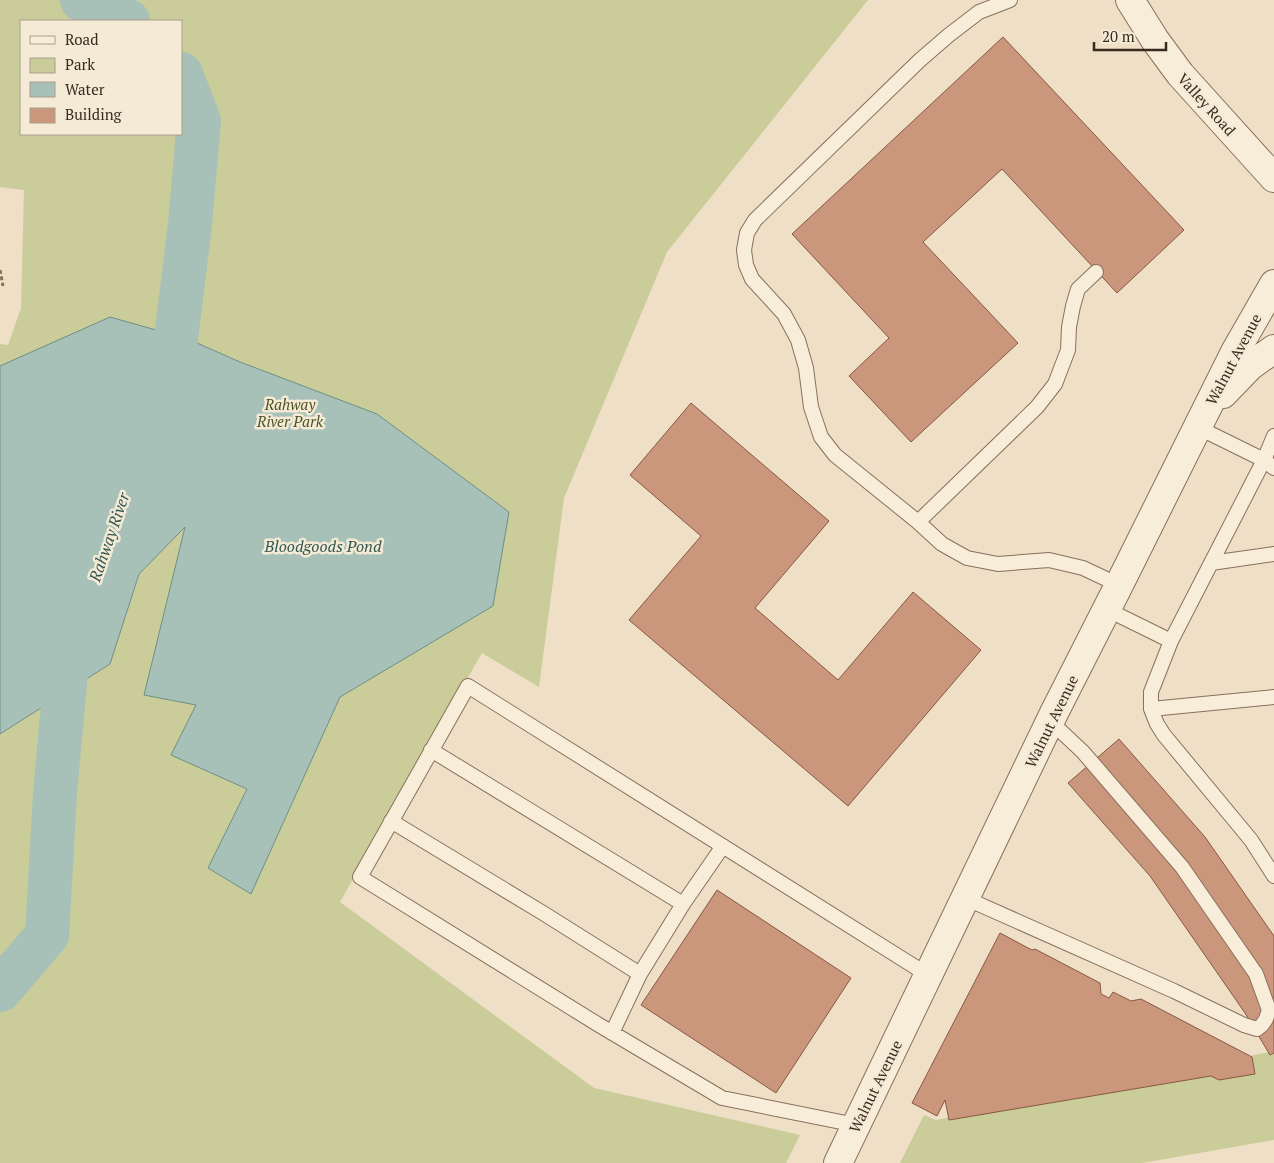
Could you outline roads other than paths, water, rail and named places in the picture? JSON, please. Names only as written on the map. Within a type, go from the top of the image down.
[{"type":"street","name":"Valley Road","points":[[1130,0],[1155,40],[1180,74],[1274,178]]},
{"type":"street","name":"Walnut Avenue","points":[[838,1163],[1050,721],[1235,352],[1274,284]]},
{"type":"street","points":[[1197,427],[1233,383],[1250,366],[1274,349]]},
{"type":"lane","points":[[1010,0],[979,12],[920,60],[755,220],[747,232],[744,250],[746,265],[752,279],[784,314],[798,340],[806,368],[811,407],[821,437],[835,455],[918,522],[942,544],[967,558],[998,564],[1049,560],[1083,568],[1119,585]]},
{"type":"lane","points":[[918,522],[1037,407],[1055,384],[1068,350],[1073,306],[1078,289],[1096,272]]},
{"type":"lane","points":[[1197,427],[1269,464]]},
{"type":"lane","points":[[1274,436],[1269,464],[1211,563],[1171,641],[1151,692],[1151,710],[1164,735],[1251,840],[1274,876]]},
{"type":"lane","points":[[1211,563],[1274,554]]},
{"type":"lane","points":[[1106,610],[1171,641]]},
{"type":"lane","points":[[856,1125],[722,1098],[612,1033],[360,877],[468,686],[928,975]]},
{"type":"lane","points":[[1151,710],[1274,697]]},
{"type":"lane","points":[[965,898],[1244,1024],[1257,1029],[1266,1020],[1269,1010],[1256,974],[1182,867],[1083,752],[1050,721]]},
{"type":"lane","points":[[431,750],[683,904]]},
{"type":"lane","points":[[391,821],[544,913],[640,974]]},
{"type":"lane","points":[[612,1033],[640,974],[683,904],[723,846]]},
{"type":"water","name":"Bloodgoods Pond","points":[[110,317],[188,339],[240,362],[377,414],[509,512],[493,606],[340,697],[251,894],[208,868],[247,789],[171,755],[196,705],[144,695],[185,527],[139,574],[110,664],[0,734],[0,366]]},
{"type":"waterway","name":"Rahway River","points":[[82,0],[126,20]]},
{"type":"waterway","name":"Rahway River","points":[[159,392],[175,347],[190,224],[199,121],[182,77]]},
{"type":"waterway","name":"Rahway River","points":[[0,990],[47,935],[55,793],[67,661],[76,636]]},
{"type":"park label","name":"Rahway River Park","points":[[290,412]]}]
